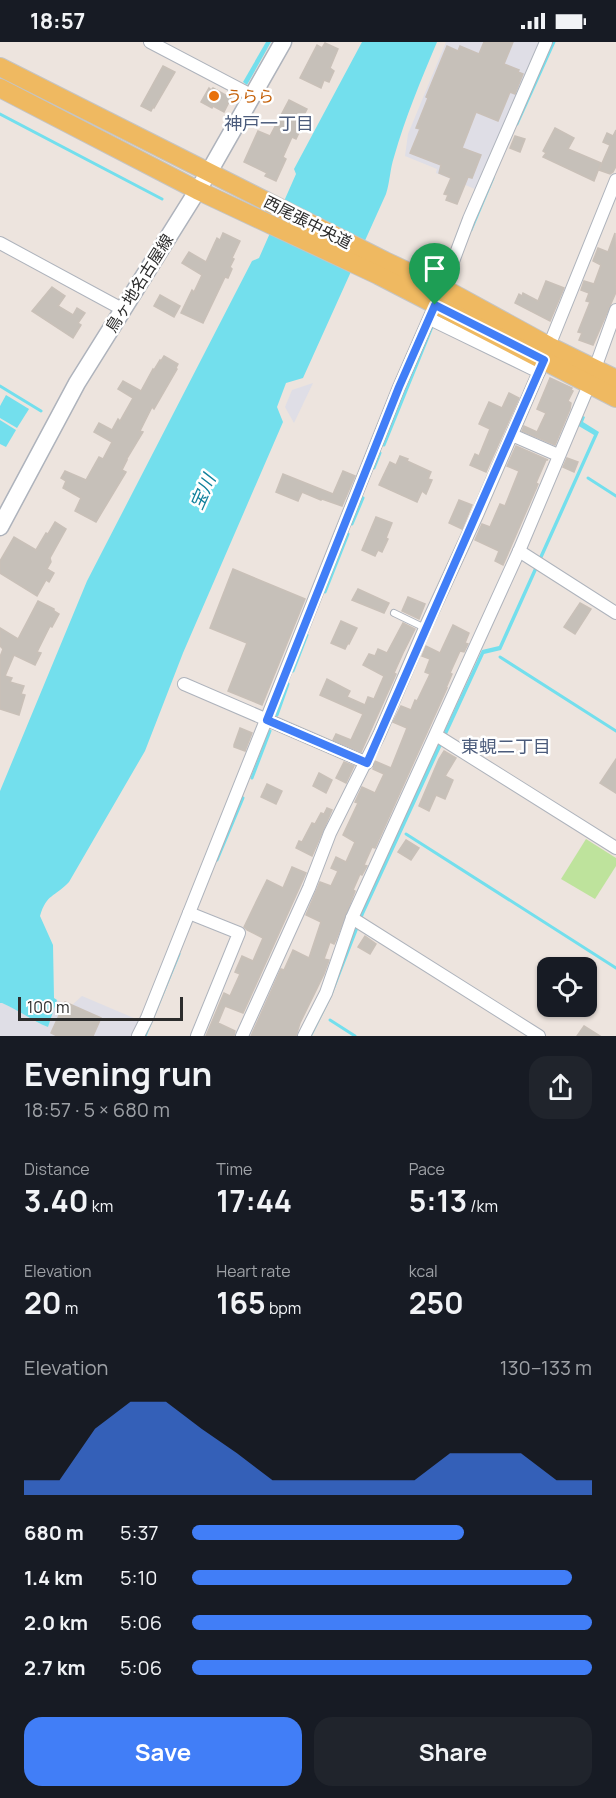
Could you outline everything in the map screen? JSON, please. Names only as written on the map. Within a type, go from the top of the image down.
[{"type":"main road","name":"鳥ヶ地名古屋線","points":[[0,527],[77,383],[209,172],[284,42]]},
{"type":"main road","name":"西尾張中央道","points":[[0,67],[267,202],[382,268],[436,304],[616,398]]},
{"type":"main road","name":"西尾張中央道","points":[[0,88],[256,219],[382,268]]},
{"type":"main road","name":"西尾張中央道","points":[[544,359],[595,367],[616,379]]},
{"type":"street","points":[[150,42],[253,96]]},
{"type":"street","points":[[138,1036],[399,387],[546,42]]},
{"type":"street","points":[[242,1036],[309,888],[330,833],[367,763],[512,435],[616,180]]},
{"type":"street","points":[[0,243],[122,309]]},
{"type":"street","points":[[304,1036],[326,993],[356,921],[440,738],[589,385],[616,310]]},
{"type":"street","points":[[512,435],[558,455]]},
{"type":"street","points":[[519,551],[616,613]]},
{"type":"street","points":[[184,684],[367,763]]},
{"type":"street","points":[[440,738],[616,849]]},
{"type":"street","points":[[189,913],[240,933],[197,1036]]},
{"type":"street","points":[[356,921],[539,1036]]},
{"type":"lane","points":[[394,614],[425,628]]},
{"type":"shaded area","points":[[446,42],[539,43],[475,189],[436,173],[437,169],[405,156],[408,134]]},
{"type":"shaded area","points":[[313,383],[294,423],[285,407],[292,390]]},
{"type":"shaded area","points":[[82,996],[141,1021],[133,1036],[0,1036],[0,1003],[48,1027],[57,1000],[71,1006]]},
{"type":"green space","points":[[586,839],[616,858],[616,866],[595,899],[561,879]]},
{"type":"water","points":[[266,42],[271,42],[247,85],[243,82]]},
{"type":"water","name":"宝川","points":[[362,42],[437,42],[403,128],[386,194],[303,378],[286,383],[277,407],[283,422],[183,653],[145,751],[69,882],[45,903],[40,916],[53,945],[54,998],[57,1000],[48,1027],[0,1003],[0,791],[87,581],[252,261],[259,258],[296,174],[294,169]]},
{"type":"water","points":[[6,395],[29,409],[17,428],[0,418],[0,406]]},
{"type":"water","points":[[581,415],[585,417],[583,422],[599,432],[501,650],[484,654],[364,914],[332,996],[312,1036],[309,1036],[360,913],[482,650],[499,646],[594,435],[577,425]]},
{"type":"water","points":[[0,420],[16,430],[6,447],[0,444]]},
{"type":"building","points":[[484,42],[513,42],[504,64],[523,74],[515,94],[510,92],[498,121],[476,112],[462,148],[481,155],[472,178],[468,177],[457,204],[446,200],[448,195],[444,194],[451,178],[439,173],[441,165],[410,153],[420,129],[416,128],[428,98],[426,97],[447,46],[458,51],[460,46],[479,54]]},
{"type":"building","points":[[325,43],[338,49],[330,68],[334,71],[329,82],[324,80],[321,88],[300,78],[317,45],[322,48]]},
{"type":"building","points":[[163,66],[175,72],[151,111],[141,106]]},
{"type":"building","points":[[209,88],[231,98],[224,112],[201,102]]},
{"type":"building","points":[[289,100],[307,109],[304,115],[307,116],[296,139],[292,137],[283,157],[286,159],[276,181],[265,176],[267,173],[244,162],[258,131],[270,136]]},
{"type":"building","points":[[555,128],[574,138],[568,149],[601,163],[594,181],[543,157],[546,153],[543,151]]},
{"type":"building","points":[[616,130],[616,166],[610,174],[599,170],[610,145],[603,142],[607,133],[613,136]]},
{"type":"building","points":[[515,136],[525,139],[520,152],[510,148]]},
{"type":"building","points":[[223,233],[240,241],[232,258],[234,259],[230,267],[232,269],[228,278],[225,277],[203,323],[181,313],[202,275],[182,263],[189,252],[206,262],[217,238],[220,240]]},
{"type":"building","points":[[615,233],[616,292],[593,345],[579,340],[582,333],[578,332],[590,302],[586,301],[589,293],[581,290],[584,281],[594,284],[601,265],[593,261],[598,248],[608,252]]},
{"type":"building","points":[[546,281],[564,288],[550,321],[515,303],[519,294],[522,296],[523,293],[538,301]]},
{"type":"building","points":[[52,287],[65,296],[58,306],[73,315],[77,308],[85,313],[78,323],[81,325],[73,338],[32,311]]},
{"type":"building","points":[[160,295],[180,306],[174,317],[154,306]]},
{"type":"building","points":[[164,356],[178,364],[177,369],[154,409],[152,407],[140,431],[143,432],[122,470],[126,472],[96,522],[75,511],[81,498],[63,488],[66,481],[61,478],[65,471],[86,480],[99,457],[103,459],[112,442],[94,432],[99,423],[112,430],[133,398],[118,389],[123,381],[141,391],[153,369]]},
{"type":"building","points":[[550,378],[572,388],[573,391],[568,401],[571,403],[570,409],[555,445],[522,431],[524,426],[537,432],[546,413],[537,409]]},
{"type":"building","points":[[509,393],[519,398],[486,472],[470,465],[475,454],[479,456],[490,429],[479,424],[489,402],[502,408]]},
{"type":"building","points":[[516,446],[548,460],[536,483],[538,484],[503,565],[495,561],[499,551],[475,540],[482,524],[490,527],[500,504],[505,506],[519,471],[507,466]]},
{"type":"building","points":[[400,456],[431,472],[428,479],[432,480],[426,494],[422,491],[417,502],[379,485],[390,462],[396,465]]},
{"type":"building","points":[[567,458],[578,462],[574,472],[563,467]]},
{"type":"building","points":[[343,471],[355,476],[342,506],[302,492],[298,501],[276,492],[283,474],[333,494]]},
{"type":"building","points":[[459,500],[472,505],[462,529],[449,523]]},
{"type":"building","points":[[376,517],[392,523],[382,552],[378,550],[375,556],[362,550]]},
{"type":"building","points":[[55,522],[66,529],[50,558],[51,562],[47,569],[54,573],[49,582],[46,580],[37,596],[0,573],[0,561],[14,537],[36,550]]},
{"type":"building","points":[[233,569],[305,599],[262,705],[228,691],[247,643],[210,628]]},
{"type":"building","points":[[358,589],[389,603],[384,613],[352,600]]},
{"type":"building","points":[[408,597],[425,604],[419,619],[402,611]]},
{"type":"building","points":[[38,601],[59,614],[37,652],[41,653],[35,665],[14,655],[5,676],[12,678],[10,682],[24,686],[21,694],[25,695],[19,715],[0,709],[0,657],[3,649],[0,646],[0,628],[18,639]]},
{"type":"building","points":[[580,603],[591,609],[575,634],[564,627]]},
{"type":"building","points":[[341,621],[357,628],[345,649],[331,643]]},
{"type":"building","points":[[403,623],[415,629],[361,752],[333,740],[336,734],[351,740],[363,714],[320,695],[327,679],[350,691],[347,697],[365,705],[368,697],[374,699],[384,676],[363,665],[369,654],[375,656],[378,649],[387,653]]},
{"type":"building","points":[[453,625],[469,633],[465,643],[468,644],[464,652],[460,651],[450,673],[452,674],[447,688],[375,848],[372,847],[364,865],[367,866],[362,875],[360,874],[353,890],[355,891],[336,940],[334,944],[330,942],[324,959],[329,960],[324,974],[296,1036],[251,1036],[281,969],[284,970],[293,950],[309,958],[321,922],[306,915],[320,882],[331,886],[338,871],[331,868],[336,857],[346,862],[355,842],[343,835],[358,803],[355,802],[362,787],[375,793],[384,774],[373,769],[375,761],[391,768],[407,728],[393,722],[401,706],[411,710],[430,674],[425,672],[430,659],[422,656],[426,646],[440,653]]},
{"type":"building","points":[[240,728],[252,733],[245,751],[234,747]]},
{"type":"building","points":[[444,751],[456,758],[445,776],[453,780],[445,799],[436,795],[429,811],[419,806]]},
{"type":"building","points":[[616,759],[616,793],[600,783]]},
{"type":"building","points":[[344,762],[354,766],[346,783],[336,778]]},
{"type":"building","points":[[319,773],[332,780],[326,793],[313,786]]},
{"type":"building","points":[[267,784],[282,791],[276,804],[261,797]]},
{"type":"building","points":[[327,808],[332,810],[312,856],[296,848],[299,841],[302,842],[312,823],[315,824]]},
{"type":"building","points":[[406,840],[419,848],[411,860],[398,852]]},
{"type":"building","points":[[292,867],[306,873],[243,1013],[225,1006],[218,1023],[235,1031],[234,1036],[206,1036],[224,993],[230,996],[240,974],[235,972],[242,956],[253,961],[263,938],[244,927],[267,880],[283,888]]},
{"type":"building","points":[[365,936],[376,944],[370,954],[358,947]]},
{"type":"building","points":[[65,1002],[101,1018],[93,1036],[57,1036],[51,1033]]},
{"type":"building","points":[[584,1026],[600,1036],[577,1036]]},
{"type":"waterway","points":[[517,124],[554,42]]},
{"type":"waterway","points":[[0,114],[162,199]]},
{"type":"waterway","points":[[471,230],[493,178]]},
{"type":"waterway","points":[[384,445],[432,327]]},
{"type":"waterway","points":[[0,386],[41,411]]},
{"type":"waterway","points":[[374,468],[380,453]]},
{"type":"waterway","points":[[588,478],[616,496]]},
{"type":"waterway","points":[[352,524],[363,498]]},
{"type":"waterway","points":[[325,592],[348,534]]},
{"type":"waterway","points":[[293,671],[307,635]]},
{"type":"waterway","points":[[500,657],[616,731]]},
{"type":"waterway","points":[[277,715],[288,684]]},
{"type":"waterway","points":[[252,778],[270,731]]},
{"type":"waterway","points":[[217,860],[243,798]]},
{"type":"waterway","points":[[406,834],[616,968]]},
{"type":"waterway","points":[[145,1036],[179,954]]},
{"type":"waterway","points":[[330,1020],[355,1036]]},
{"type":"place","name":"うらら","points":[[214,96]]},
{"type":"district","name":"神戸一丁目","points":[[269,124]]},
{"type":"district","name":"東蜆二丁目","points":[[506,747]]},
{"type":"route","points":[[435,305],[544,360],[367,763],[267,720],[399,387],[435,305]]}]
